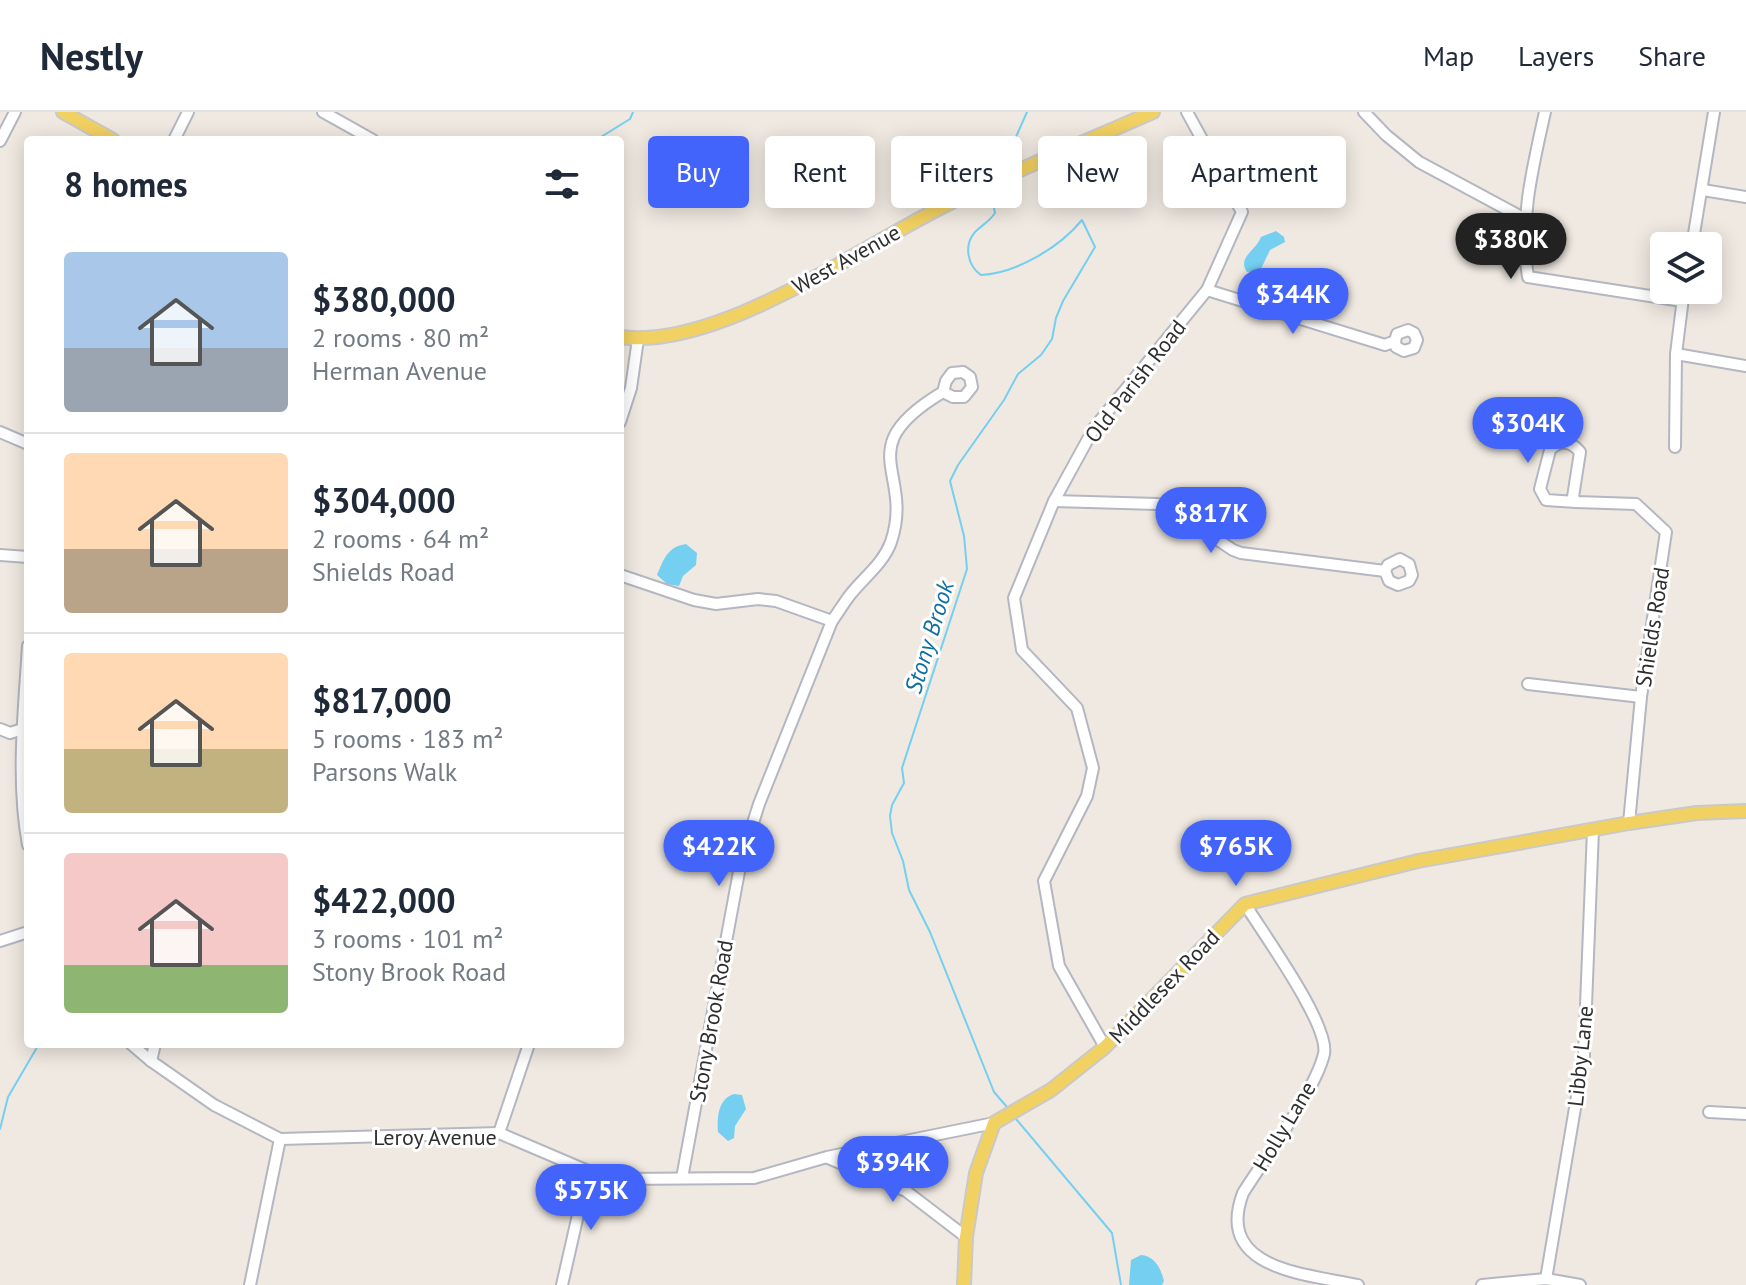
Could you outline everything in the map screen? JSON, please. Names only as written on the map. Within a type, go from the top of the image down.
[{"type":"main road","points":[[63,112],[106,136]]},
{"type":"main road","name":"West Avenue","points":[[624,337],[638,339],[687,333],[720,321],[785,292],[943,206],[1153,112]]},
{"type":"main road","points":[[1245,904],[1418,861],[1629,823],[1697,813],[1746,811]]},
{"type":"main road","name":"Middlesex Road","points":[[994,1123],[1051,1090],[1105,1047],[1245,904]]},
{"type":"main road","points":[[964,1285],[966,1237],[976,1173],[994,1123]]},
{"type":"street","points":[[0,141],[15,112]]},
{"type":"street","points":[[176,136],[188,112]]},
{"type":"street","points":[[323,112],[366,136]]},
{"type":"street","name":"Old Parish Road","points":[[1105,1047],[1059,966],[1044,881],[1087,796],[1093,768],[1077,708],[1022,650],[1014,598],[1054,501],[1094,428],[1207,290],[1242,212],[1187,112]]},
{"type":"street","points":[[1364,112],[1419,162],[1525,219]]},
{"type":"street","points":[[1545,112],[1525,219],[1524,251],[1528,277],[1650,292]]},
{"type":"street","points":[[1695,232],[1714,112]]},
{"type":"street","points":[[1703,190],[1746,197]]},
{"type":"street","points":[[1207,290],[1373,342],[1385,345],[1395,341]]},
{"type":"street","points":[[1675,447],[1676,354],[1682,304]]},
{"type":"street","points":[[624,410],[631,388],[638,339]]},
{"type":"street","points":[[1676,354],[1746,366]]},
{"type":"street","name":"Stony Brook Road","points":[[682,1178],[741,861],[770,774],[832,621],[883,558],[890,544],[895,515],[889,469],[890,445],[894,434],[907,417],[943,392]]},
{"type":"street","points":[[0,432],[24,442]]},
{"type":"street","name":"Shields Road","points":[[1576,502],[1573,497],[1580,452],[1569,443],[1561,442],[1550,450],[1540,489],[1546,500],[1576,502],[1636,504],[1666,532],[1641,697],[1629,823]]},
{"type":"street","points":[[1054,501],[1167,506],[1241,553],[1385,571]]},
{"type":"street","points":[[0,555],[24,557]]},
{"type":"street","points":[[624,576],[694,600],[716,604],[758,599],[776,601],[832,621]]},
{"type":"street","points":[[1528,684],[1641,697]]},
{"type":"street","points":[[24,712],[24,823]]},
{"type":"street","points":[[0,729],[10,733],[23,729]]},
{"type":"street","name":"Libby Lane","points":[[1546,1279],[1584,1055],[1593,830]]},
{"type":"street","name":"Holly Lane","points":[[1245,904],[1317,1018],[1325,1052],[1307,1091],[1243,1193],[1238,1208],[1240,1235],[1255,1257],[1276,1267],[1358,1285]]},
{"type":"street","points":[[0,941],[24,933]]},
{"type":"street","name":"Leroy Avenue","points":[[136,1048],[214,1105],[280,1139],[499,1133],[588,1171],[620,1179],[754,1178],[827,1157],[994,1123]]},
{"type":"street","points":[[151,1061],[154,1048]]},
{"type":"street","points":[[499,1133],[528,1048]]},
{"type":"street","points":[[1709,1112],[1746,1114]]},
{"type":"street","points":[[250,1285],[280,1139]]},
{"type":"street","points":[[827,1157],[906,1191],[966,1237]]},
{"type":"street","points":[[562,1285],[588,1171]]},
{"type":"street","points":[[1482,1285],[1546,1279],[1580,1285]]},
{"type":"water","points":[[1276,231],[1285,242],[1270,250],[1260,271],[1247,272],[1244,262],[1248,254],[1261,237]]},
{"type":"water","points":[[686,544],[697,553],[696,565],[683,576],[679,586],[667,584],[657,575],[662,564],[670,551]]},
{"type":"water","points":[[734,1094],[742,1095],[746,1109],[735,1126],[734,1138],[728,1141],[718,1132],[718,1115],[725,1100]]},
{"type":"water","points":[[1141,1255],[1157,1264],[1164,1281],[1162,1285],[1129,1285],[1131,1260]]},
{"type":"waterway","points":[[602,136],[630,119],[633,112]]},
{"type":"waterway","name":"Stony Brook","points":[[1016,136],[1027,112]]},
{"type":"waterway","name":"Stony Brook","points":[[994,208],[995,213],[975,232],[969,243],[970,261],[981,275],[1009,269],[1037,257],[1062,240],[1082,220],[1095,247],[1063,301],[1052,339],[1041,355],[1018,374],[950,481],[964,536],[967,569],[902,768],[904,783],[892,805],[890,816],[909,890],[930,932],[994,1092],[1007,1107]]},
{"type":"waterway","points":[[0,1129],[8,1097],[37,1048]]},
{"type":"waterway","name":"Stony Brook","points":[[1016,1119],[1112,1233],[1121,1285]]}]
